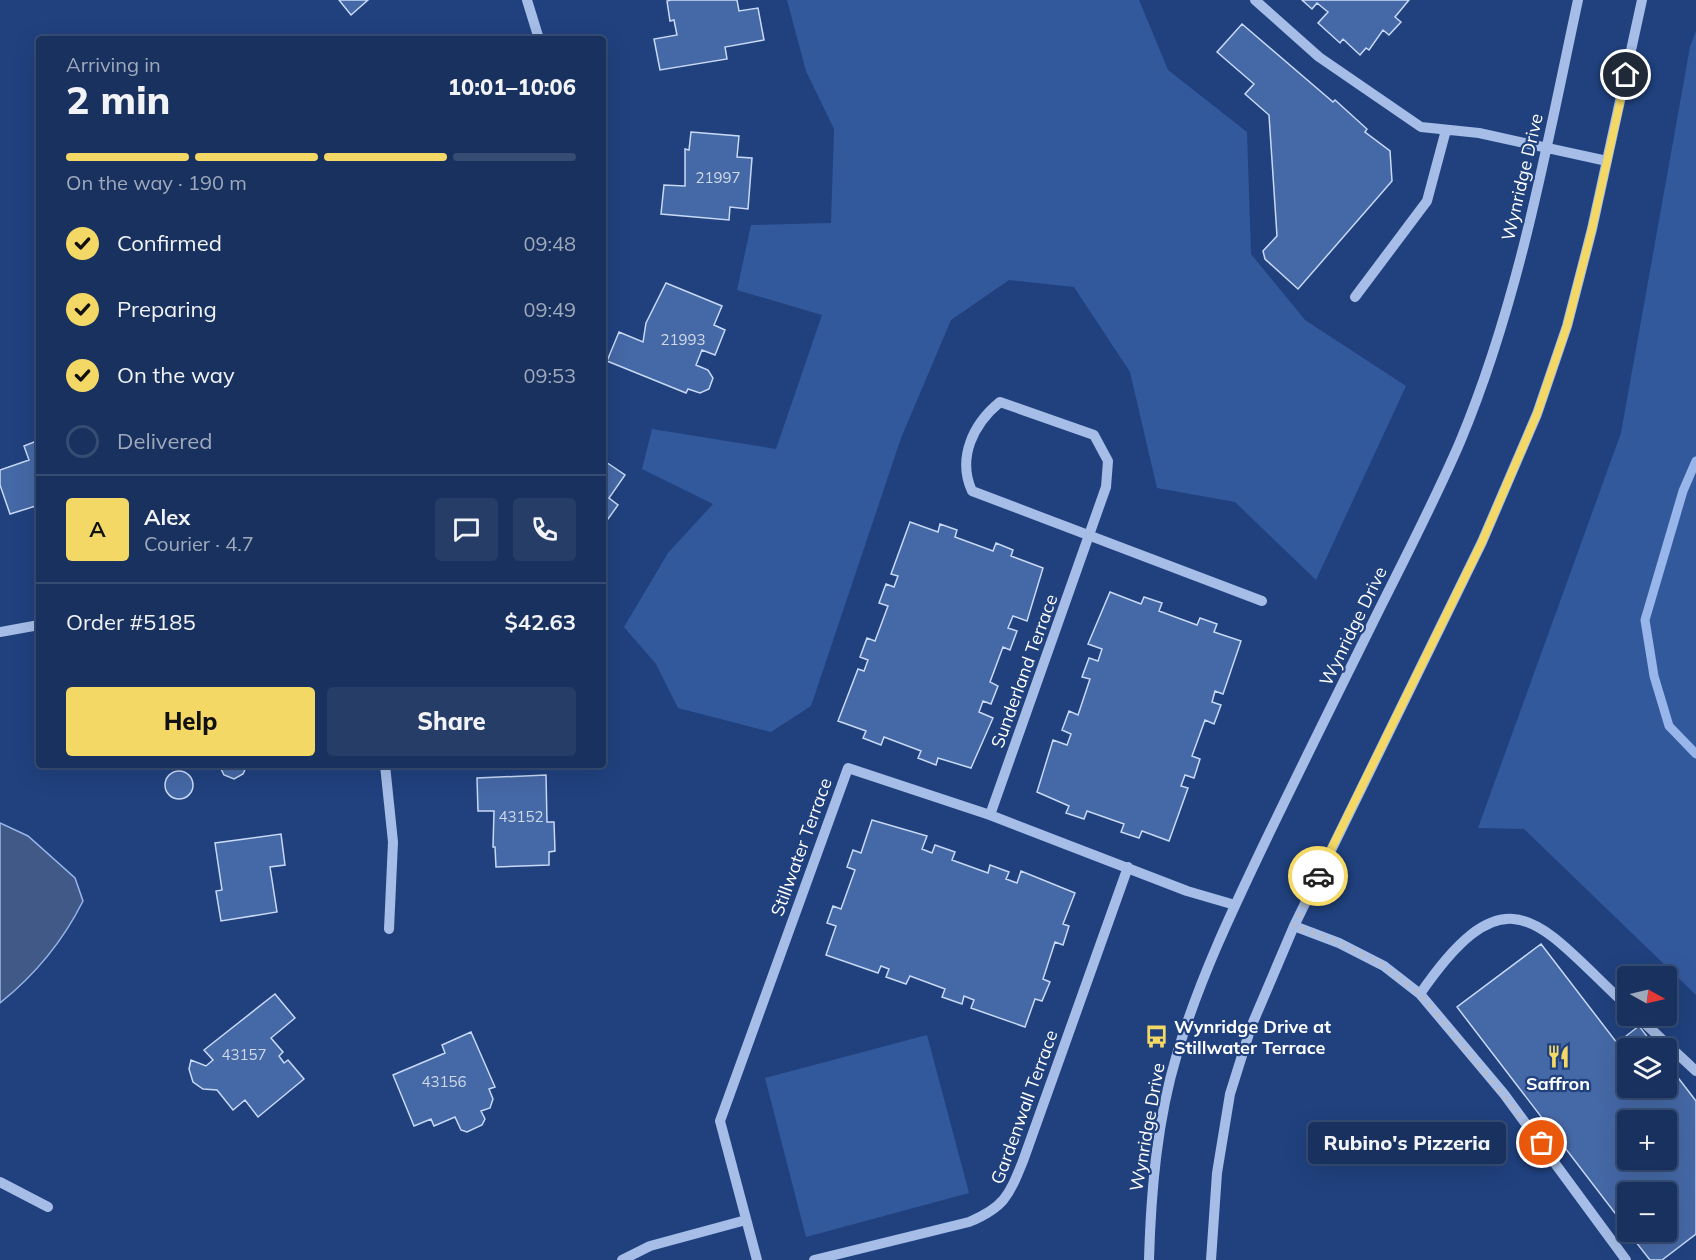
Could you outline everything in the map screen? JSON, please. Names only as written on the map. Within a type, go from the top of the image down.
[{"type":"street","points":[[527,0],[538,36]]},
{"type":"street","points":[[1255,0],[1319,57],[1421,127],[1546,147],[1607,161]]},
{"type":"street","name":"Wynridge Drive","points":[[1149,1260],[1150,1197],[1160,1132],[1176,1055],[1199,984],[1458,445],[1483,386],[1506,317],[1578,0]]},
{"type":"street","points":[[1211,1260],[1217,1173],[1230,1094],[1251,1026],[1294,926],[1517,465],[1537,414],[1567,326],[1607,161],[1642,0]]},
{"type":"street","points":[[1355,297],[1427,201],[1446,130]]},
{"type":"street","points":[[1089,537],[1106,487],[1108,461],[1095,435],[1000,402],[978,423],[970,441],[965,476],[972,491],[1089,537],[1262,601]]},
{"type":"street","name":"Sunderland Terrace","points":[[990,815],[1089,537]]},
{"type":"street","points":[[0,632],[36,626]]},
{"type":"street","points":[[385,768],[393,842],[389,929]]},
{"type":"street","name":"Stillwater Terrace","points":[[757,1260],[720,1121],[848,768],[990,815],[1187,891],[1235,905]]},
{"type":"street","name":"Gardenwall Terrace","points":[[814,1260],[969,1222],[991,1213],[1008,1197],[1128,867]]},
{"type":"street","points":[[1420,994],[1439,966],[1483,925],[1502,917],[1520,918],[1544,928],[1617,997]]},
{"type":"street","points":[[1294,926],[1340,943],[1384,966],[1420,994],[1511,1103],[1626,1260]]},
{"type":"street","points":[[1648,1026],[1696,1071]]},
{"type":"street","points":[[0,1182],[48,1206]]},
{"type":"street","points":[[622,1260],[650,1246],[746,1220]]},
{"type":"shaded area","points":[[787,0],[1139,0],[1168,70],[1247,132],[1251,254],[1305,320],[1406,386],[1316,580],[1235,502],[1157,488],[1130,372],[1074,287],[1009,280],[951,320],[901,438],[811,706],[771,732],[678,708],[656,664],[624,627],[668,553],[713,504],[642,469],[652,429],[776,449],[822,315],[737,290],[751,225],[831,223],[834,129],[806,71]]},
{"type":"shaded area","points":[[1696,31],[1696,995],[1677,977],[1677,966],[1666,966],[1524,829],[1478,828],[1621,433],[1690,47]]},
{"type":"shaded area","points":[[0,823],[28,836],[75,878],[83,901],[67,930],[47,956],[25,981],[0,1003]]},
{"type":"shaded area","points":[[927,1035],[969,1193],[806,1237],[765,1078]]},
{"type":"building","points":[[339,0],[368,0],[351,15]]},
{"type":"building","points":[[737,0],[739,11],[758,8],[764,40],[725,47],[727,59],[660,70],[654,39],[677,35],[674,20],[670,21],[667,1]]},
{"type":"building","points":[[1302,0],[1409,0],[1395,17],[1401,22],[1389,35],[1383,30],[1369,50],[1366,48],[1360,55],[1343,39],[1340,43],[1318,23],[1328,12],[1317,3],[1312,9]]},
{"type":"building","points":[[1242,24],[1333,102],[1335,100],[1367,129],[1365,132],[1390,151],[1392,181],[1298,289],[1265,259],[1263,251],[1277,236],[1269,115],[1245,94],[1254,84],[1217,52]]},
{"type":"building","points":[[691,132],[739,136],[737,157],[752,158],[748,209],[730,207],[729,220],[661,214],[664,185],[685,186],[685,149],[689,150]]},
{"type":"building","points":[[666,283],[722,306],[714,325],[725,330],[715,355],[702,350],[696,365],[708,370],[713,378],[709,389],[700,393],[688,389],[686,393],[607,361],[619,332],[643,342],[646,323]]},
{"type":"building","points":[[36,441],[36,506],[10,514],[0,485],[0,470],[29,460],[24,446]]},
{"type":"building","points":[[606,462],[625,475],[609,498],[618,505],[606,522]]},
{"type":"building","points":[[910,522],[938,532],[940,524],[957,530],[955,537],[993,551],[996,543],[1013,550],[1011,556],[1043,568],[1027,621],[1013,616],[1008,628],[1017,631],[1010,650],[1003,647],[990,682],[998,686],[991,704],[983,701],[979,712],[993,718],[971,768],[938,758],[936,765],[918,758],[921,751],[884,737],[881,745],[863,738],[866,731],[838,721],[858,669],[864,671],[868,660],[860,657],[867,638],[875,641],[888,606],[879,603],[886,584],[894,587],[898,576],[891,574]]},
{"type":"building","points":[[1110,592],[1141,604],[1144,597],[1162,603],[1159,611],[1197,625],[1200,618],[1217,624],[1214,632],[1241,641],[1223,694],[1215,691],[1212,702],[1221,705],[1214,724],[1205,720],[1192,756],[1200,759],[1194,778],[1185,775],[1181,786],[1188,788],[1169,841],[1142,831],[1139,838],[1121,832],[1124,824],[1087,811],[1084,819],[1066,813],[1069,806],[1037,792],[1053,740],[1067,745],[1071,734],[1062,730],[1069,711],[1078,715],[1090,679],[1082,677],[1089,658],[1098,661],[1102,649],[1088,644]]},
{"type":"building","points":[[220,768],[246,768],[243,774],[234,779],[224,775]]},
{"type":"building","points":[[179,771],[189,775],[193,785],[189,795],[179,799],[169,795],[165,785],[169,775]]},
{"type":"building","points":[[546,775],[547,822],[554,822],[555,851],[549,852],[549,865],[496,867],[495,847],[493,847],[494,811],[478,811],[477,778]]},
{"type":"building","points":[[872,820],[927,836],[922,849],[932,853],[935,845],[955,852],[952,860],[988,873],[990,865],[1009,872],[1006,879],[1017,883],[1021,871],[1075,893],[1063,924],[1069,926],[1063,945],[1055,942],[1043,979],[1050,982],[1042,1001],[1035,999],[1025,1027],[971,1008],[974,1000],[964,996],[962,1004],[942,997],[945,989],[910,976],[906,984],[886,977],[889,969],[881,966],[878,973],[826,955],[836,926],[827,923],[833,906],[841,909],[855,870],[847,867],[853,850],[861,853]]},
{"type":"building","points":[[281,834],[285,865],[270,867],[277,912],[221,921],[216,891],[222,890],[215,843]]},
{"type":"building","points":[[1541,944],[1617,1043],[1617,1098],[1677,1098],[1677,1076],[1696,1101],[1696,1234],[1662,1260],[1650,1260],[1636,1242],[1677,1242],[1677,1182],[1617,1182],[1617,1216],[1457,1007]]},
{"type":"building","points":[[275,994],[295,1018],[271,1038],[283,1052],[279,1056],[284,1063],[288,1060],[304,1079],[258,1117],[245,1100],[233,1110],[217,1090],[203,1089],[193,1082],[189,1069],[191,1060],[206,1066],[213,1060],[204,1050]]},
{"type":"building","points":[[1639,1026],[1648,1038],[1623,1038]]},
{"type":"building","points":[[471,1032],[495,1087],[489,1089],[493,1099],[490,1108],[481,1111],[485,1119],[482,1125],[467,1132],[461,1130],[455,1117],[434,1126],[431,1119],[414,1126],[393,1075],[445,1053],[442,1045]]},
{"type":"waterway","points":[[1696,461],[1683,491],[1645,620],[1654,676],[1669,726],[1696,754]]},
{"type":"way so far","points":[[1318,876],[1294,926],[1340,943],[1384,966],[1420,994],[1542,1143]]},
{"type":"place","name":"Wynridge Drive at Stillwater Terrace","points":[[1156,1036]]},
{"type":"place","name":"Saffron","points":[[1558,1057]]},
{"type":"place","name":"Rubino's Pizzeria","points":[[1542,1143]]},
{"type":"route","points":[[1318,876],[1482,542],[1537,414],[1567,326],[1592,229],[1626,75]]}]
